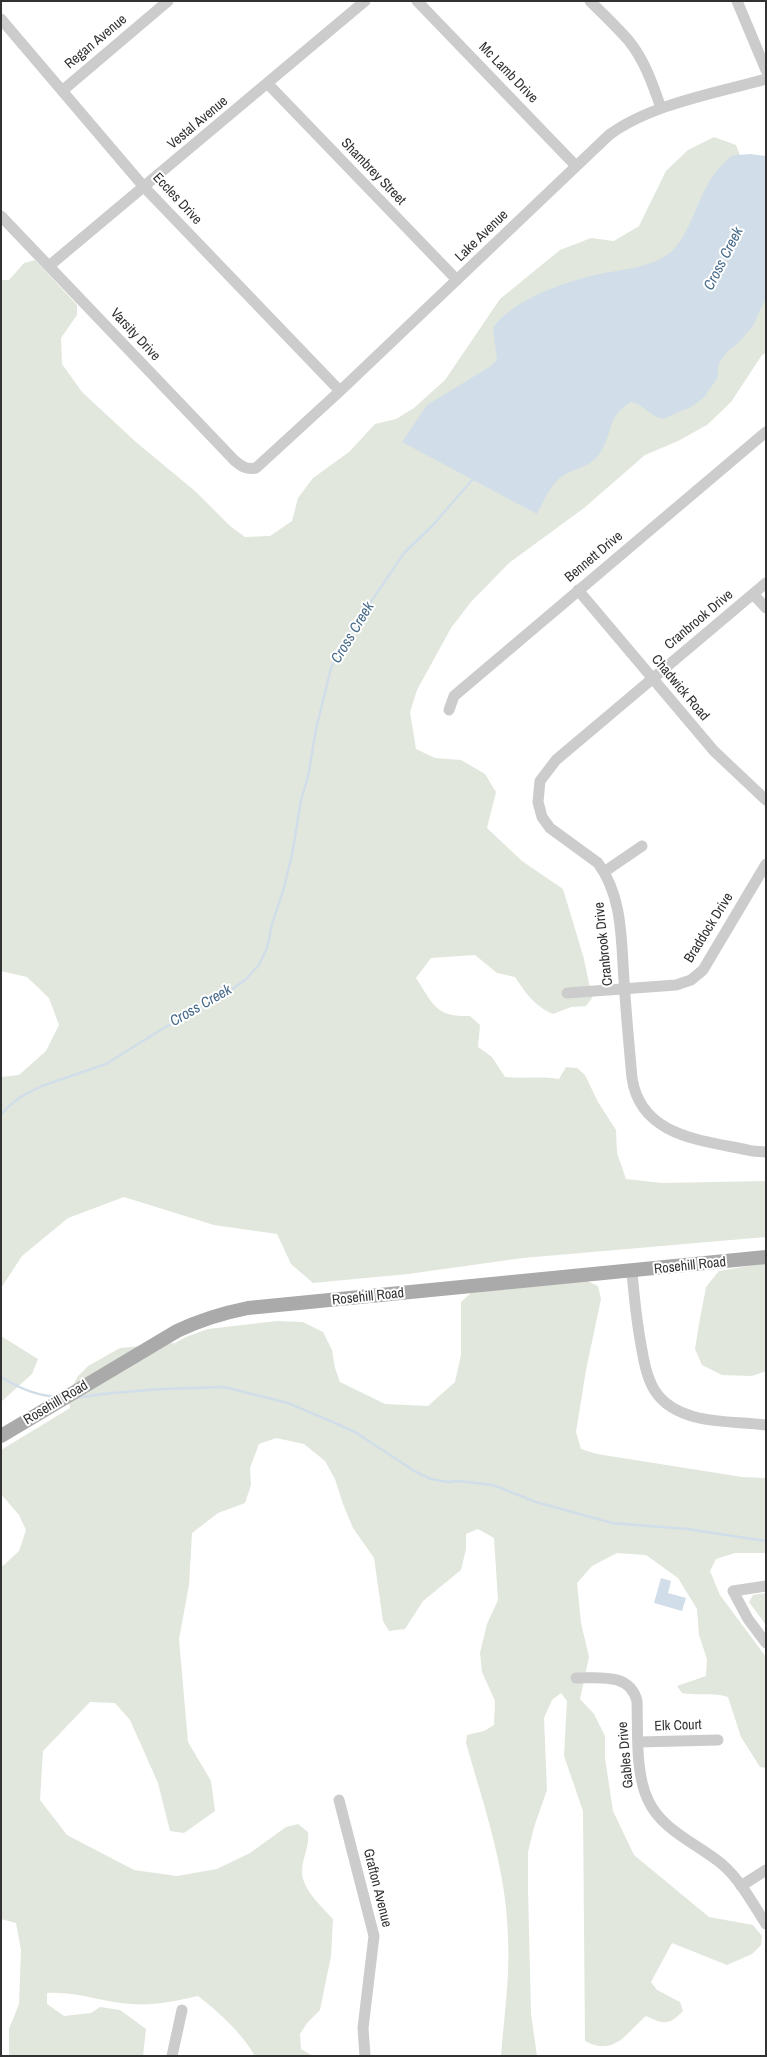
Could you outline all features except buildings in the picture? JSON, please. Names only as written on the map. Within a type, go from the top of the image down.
[{"type":"main road","name":"Rosehill Road","points":[[1,1436],[176,1331],[200,1321],[227,1313],[256,1308],[766,1258]]},
{"type":"street","name":"Regan Avenue","points":[[62,91],[168,1]]},
{"type":"street","name":"Vestal Avenue","points":[[49,266],[268,84],[365,1]]},
{"type":"street","name":"Mc Lamb Drive","points":[[417,1],[576,166]]},
{"type":"street","points":[[590,1],[626,38],[636,51],[646,70],[661,108]]},
{"type":"street","points":[[738,1],[766,70]]},
{"type":"street","name":"Eccles Drive","points":[[1,19],[144,187],[340,391]]},
{"type":"street","name":"Lake Avenue","points":[[251,469],[256,468],[340,391],[609,135],[622,126],[661,108],[766,79]]},
{"type":"street","name":"Shambrey Street","points":[[268,84],[457,280]]},
{"type":"street","name":"Varsity Drive","points":[[1,216],[234,460],[246,469],[251,469]]},
{"type":"street","name":"Bennett Drive","points":[[449,710],[454,696],[766,432]]},
{"type":"street","name":"Cranbrook Drive","points":[[766,583],[556,760],[540,781],[538,802],[544,822],[591,857],[604,872],[614,892],[619,913],[624,989],[634,1091],[644,1110],[669,1131],[752,1151],[766,1152]]},
{"type":"street","name":"Chadwick Road","points":[[578,590],[714,751],[766,800]]},
{"type":"street","points":[[753,594],[766,608]]},
{"type":"street","points":[[604,872],[642,846]]},
{"type":"street","name":"Braddock Drive","points":[[567,993],[681,984],[699,974],[766,864]]},
{"type":"street","points":[[632,1272],[634,1303],[646,1374],[652,1387],[660,1397],[669,1406],[699,1418],[766,1425]]},
{"type":"street","points":[[766,1586],[733,1591],[745,1616],[766,1643]]},
{"type":"street","name":"Gables Drive","points":[[576,1678],[615,1679],[630,1685],[636,1694],[637,1701],[641,1780],[653,1809],[667,1825],[723,1865],[741,1886],[766,1924]]},
{"type":"street","name":"Elk Court","points":[[639,1742],[718,1740]]},
{"type":"street","name":"Grafton Avenue","points":[[339,1800],[374,1936],[363,2028],[365,2056]]},
{"type":"street","points":[[741,1886],[766,1870]]},
{"type":"street","points":[[172,2056],[182,2010]]},
{"type":"shaded area","points":[[714,137],[736,145],[742,161],[766,161],[766,353],[762,355],[731,402],[707,425],[678,441],[645,455],[584,508],[509,563],[471,602],[451,628],[417,690],[410,712],[416,749],[435,758],[461,760],[485,774],[496,792],[487,828],[522,861],[563,889],[584,959],[592,998],[586,1006],[571,1007],[553,1014],[546,1011],[536,1003],[527,994],[515,977],[497,973],[475,955],[431,958],[416,978],[432,1002],[442,1012],[458,1016],[470,1016],[480,1025],[478,1047],[492,1057],[505,1077],[559,1079],[566,1067],[577,1068],[585,1075],[598,1102],[616,1130],[617,1153],[626,1179],[662,1183],[766,1181],[766,1237],[523,1258],[408,1274],[313,1283],[291,1264],[277,1234],[214,1225],[124,1197],[68,1218],[22,1256],[1,1288],[1,1077],[19,1075],[46,1051],[59,1025],[49,998],[27,977],[1,971],[1,280],[9,280],[24,263],[35,260],[77,305],[77,315],[61,338],[62,364],[82,392],[137,443],[195,491],[230,526],[245,537],[270,536],[292,521],[298,498],[313,478],[349,452],[375,424],[396,419],[414,408],[445,380],[500,299],[560,250],[591,238],[614,241],[639,226],[666,171],[688,150]]},
{"type":"shaded area","points":[[766,1263],[766,1371],[752,1376],[722,1375],[702,1365],[695,1349],[706,1287],[719,1271]]},
{"type":"shaded area","points":[[587,1281],[598,1286],[601,1299],[586,1370],[576,1432],[581,1449],[597,1454],[742,1477],[766,1478],[766,1553],[735,1553],[716,1559],[710,1571],[720,1595],[766,1657],[766,1768],[760,1767],[741,1737],[728,1697],[682,1693],[677,1686],[706,1676],[707,1659],[699,1635],[697,1609],[678,1578],[646,1555],[617,1553],[592,1566],[577,1583],[581,1623],[589,1657],[580,1699],[594,1714],[605,1736],[605,1758],[613,1811],[634,1855],[709,1917],[753,1925],[762,1936],[761,1945],[752,1954],[727,1965],[672,1943],[651,1982],[657,1990],[680,2002],[683,2011],[674,2019],[666,2022],[657,2021],[646,2016],[626,2036],[612,2045],[595,2045],[585,2041],[583,1811],[564,1756],[567,1701],[561,1693],[552,1700],[544,1718],[547,1790],[534,1827],[528,1852],[531,2014],[537,2056],[501,2056],[508,1967],[507,1913],[504,1889],[493,1839],[466,1743],[467,1735],[484,1731],[494,1725],[495,1701],[482,1672],[480,1653],[487,1624],[498,1600],[494,1538],[478,1529],[466,1534],[466,1549],[461,1570],[423,1601],[405,1629],[389,1631],[383,1621],[374,1558],[353,1528],[335,1479],[325,1461],[304,1444],[276,1438],[259,1444],[250,1468],[251,1485],[245,1503],[218,1513],[192,1533],[189,1585],[179,1639],[188,1742],[211,1781],[215,1811],[184,1833],[170,1831],[158,1783],[130,1720],[115,1703],[90,1702],[43,1751],[40,1800],[67,1835],[134,1870],[177,1876],[217,1869],[250,1853],[286,1827],[298,1824],[308,1832],[308,1842],[302,1867],[305,1885],[313,1897],[333,1919],[331,1956],[320,2010],[307,2023],[300,2034],[301,2049],[313,2056],[255,2056],[230,2023],[198,1996],[164,2003],[138,2004],[120,2003],[78,1995],[47,1993],[47,2004],[64,2016],[91,2013],[100,2007],[120,2010],[146,2029],[143,2056],[9,2056],[9,2029],[19,2004],[21,1950],[16,1923],[1,1919],[1,1566],[19,1551],[26,1530],[19,1515],[1,1494],[1,1450],[70,1408],[68,1395],[78,1376],[88,1366],[120,1348],[175,1343],[186,1337],[208,1329],[277,1321],[303,1322],[323,1332],[332,1350],[335,1368],[340,1382],[385,1404],[428,1406],[455,1382],[461,1355],[461,1302],[471,1293]]},
{"type":"shaded area","points":[[1,1336],[38,1359],[32,1374],[1,1402]]},
{"type":"shaded area","points":[[766,1593],[766,1625],[749,1602],[753,1595]]},
{"type":"water","points":[[750,154],[766,156],[765,300],[753,326],[737,344],[728,351],[719,363],[717,379],[704,397],[693,406],[663,419],[654,415],[640,405],[631,402],[617,414],[613,420],[606,441],[598,456],[587,465],[561,477],[549,491],[537,514],[402,442],[427,405],[491,366],[497,360],[493,328],[501,318],[526,300],[571,281],[649,264],[664,257],[673,250],[681,240],[688,228],[705,189],[721,166],[732,156]]},
{"type":"water","points":[[661,1578],[671,1581],[668,1593],[686,1598],[682,1611],[654,1603]]},
{"type":"waterway","name":"Cross Creek","points":[[1,1115],[8,1107],[22,1096],[42,1086],[106,1064],[167,1026],[218,999],[245,980],[259,965],[267,948],[272,924],[283,891],[292,855],[301,800],[308,777],[316,729],[331,668],[341,646],[404,553],[433,525],[473,479],[473,477]]},
{"type":"waterway","points":[[1,1377],[27,1390],[41,1395],[56,1397]]},
{"type":"waterway","points":[[75,1398],[161,1389],[224,1387],[288,1403],[335,1423],[355,1432],[416,1472],[431,1479],[448,1482],[458,1481],[493,1485],[536,1502],[612,1523],[687,1529],[766,1541]]}]
